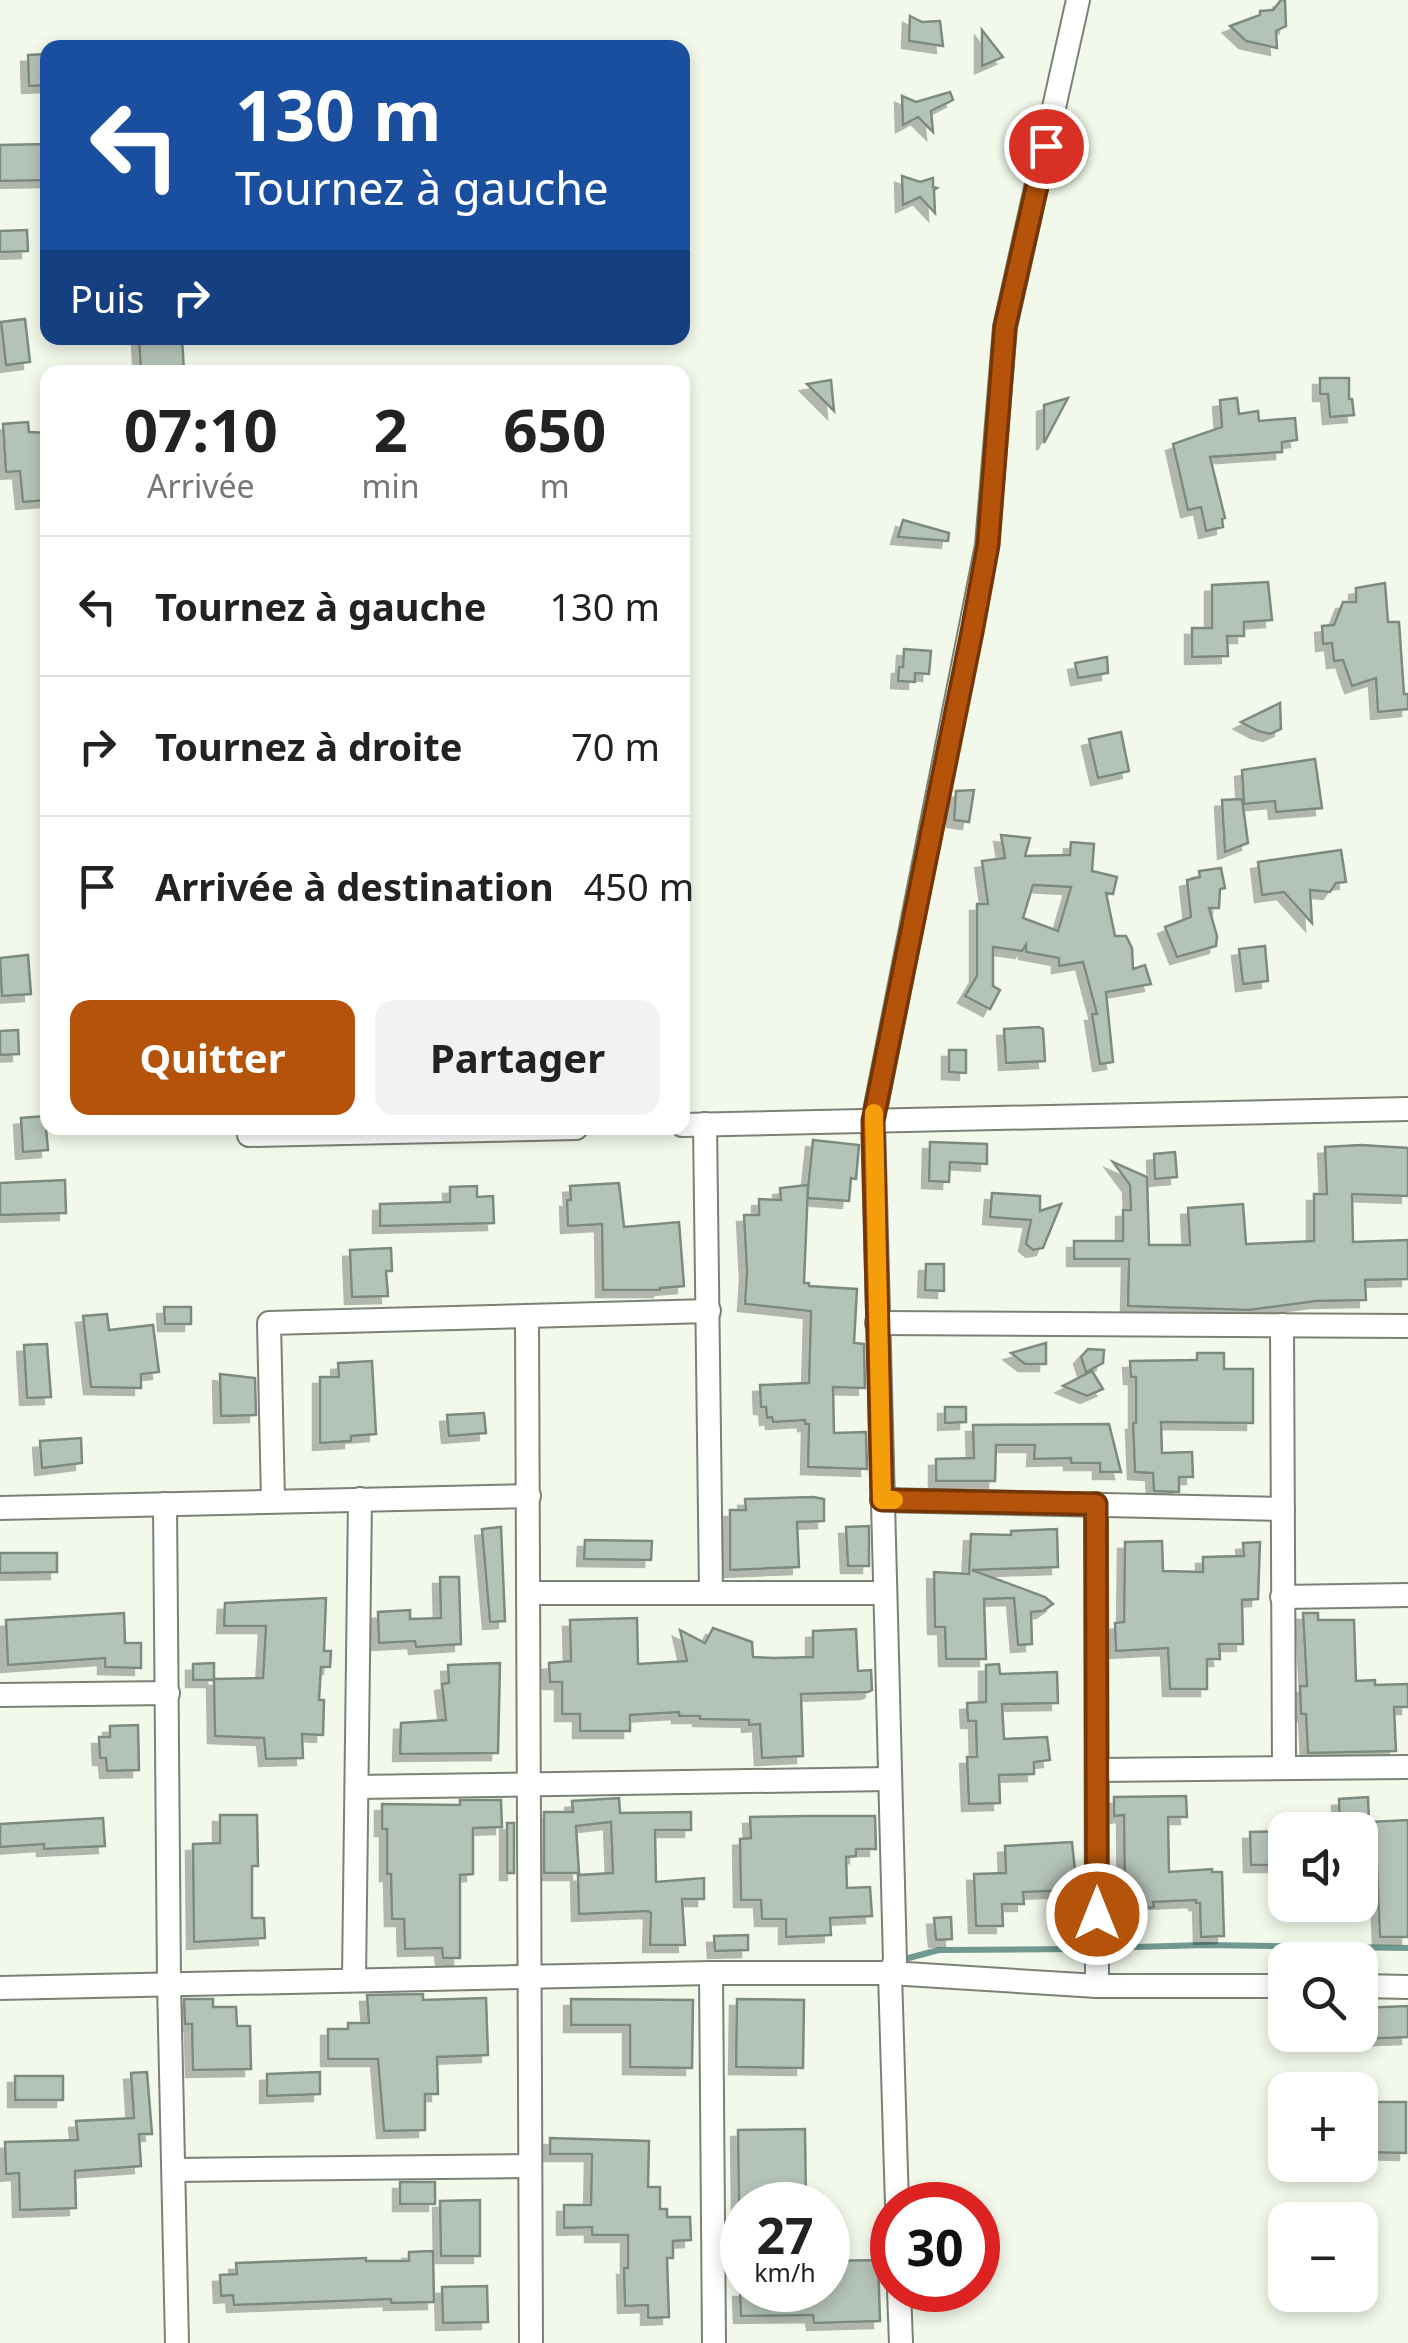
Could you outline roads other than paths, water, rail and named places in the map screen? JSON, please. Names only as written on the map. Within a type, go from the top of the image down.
[{"type":"street","points":[[896,2182],[890,1973],[895,1961],[873,1121],[988,545],[1005,327],[1078,0]]},
{"type":"street","points":[[711,1592],[709,1311],[694,1124],[1408,1108]]},
{"type":"street","points":[[273,1500],[268,1323],[709,1311]]},
{"type":"street","points":[[527,1316],[531,2343]]},
{"type":"street","points":[[877,1323],[1408,1326]]},
{"type":"street","points":[[1282,1325],[1284,1768]]},
{"type":"street","points":[[0,1508],[529,1496]]},
{"type":"street","points":[[354,1980],[360,1499]]},
{"type":"street","points":[[882,1500],[1283,1509]]},
{"type":"street","points":[[165,1504],[169,1982],[178,2343]]},
{"type":"street","points":[[1096,1504],[1098,1986]]},
{"type":"street","points":[[529,1593],[884,1593]]},
{"type":"street","points":[[1282,1597],[1408,1595]]},
{"type":"street","points":[[0,1695],[168,1693]]},
{"type":"street","points":[[1097,1770],[1408,1767]]},
{"type":"street","points":[[356,1788],[888,1779]]},
{"type":"street","points":[[0,1988],[711,1973],[890,1973],[1098,1986],[1268,1986]]},
{"type":"street","points":[[711,1973],[714,2343]]},
{"type":"street","points":[[1378,1986],[1408,1987]]},
{"type":"street","points":[[174,2170],[530,2166]]},
{"type":"street","points":[[900,2312],[901,2343]]},
{"type":"waterway","points":[[1135,1947],[1408,1948]]},
{"type":"waterway","points":[[901,1960],[939,1950],[1083,1949]]}]
